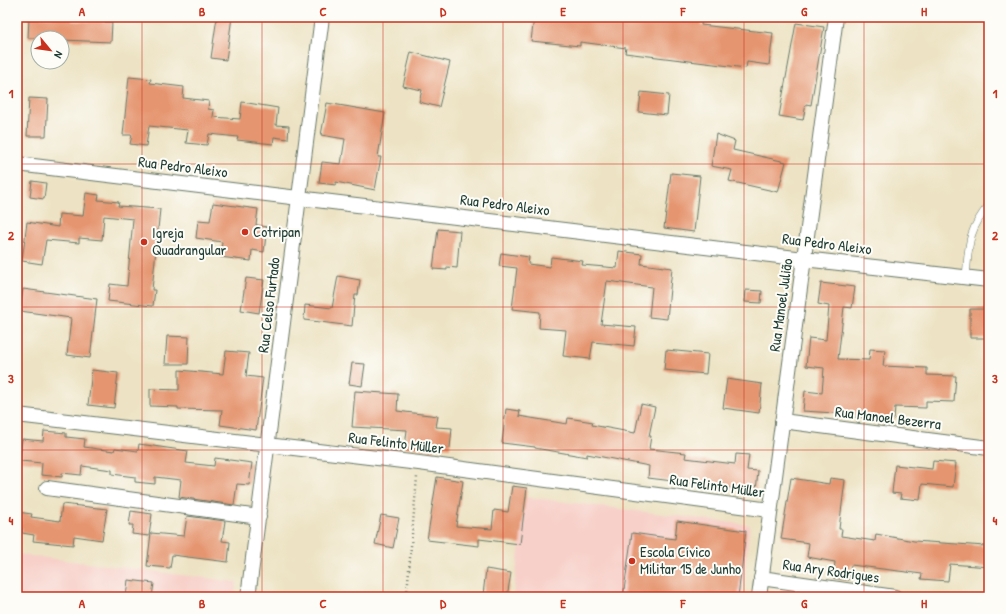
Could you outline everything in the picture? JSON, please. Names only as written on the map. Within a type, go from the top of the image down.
[{"type":"street","name":"Rua Celso Furtado","points":[[248,597],[322,17]]},
{"type":"street","name":"Rua Manoel Julião","points":[[759,597],[836,17]]},
{"type":"street","name":"Rua Pedro Aleixo","points":[[17,164],[989,280]]},
{"type":"street","name":"Rua Felinto Müller","points":[[17,415],[419,463],[770,510]]},
{"type":"street","name":"Rua Manoel Bezerra","points":[[782,421],[989,448]]},
{"type":"street","points":[[47,488],[259,517]]},
{"type":"street","name":"Rua Ary Rodrigues","points":[[762,578],[895,597]]},
{"type":"lane","points":[[966,277],[970,238],[975,223],[989,205]]},
{"type":"path","points":[[410,597],[407,593],[419,463]]},
{"type":"shaded area","name":"Escola Cívico Militar 15 de Junho","points":[[526,497],[750,525],[742,597],[513,597]]},
{"type":"shaded area","points":[[17,554],[237,582],[234,597],[17,597]]},
{"type":"building","points":[[29,17],[72,17],[72,21],[112,22],[111,42],[70,40],[70,30],[30,30],[30,38],[28,38]]},
{"type":"building","points":[[217,17],[232,17],[226,60],[211,58]]},
{"type":"building","points":[[534,17],[702,17],[701,25],[773,33],[769,65],[747,62],[746,68],[625,53],[626,48],[580,42],[580,46],[531,41]]},
{"type":"building","points":[[796,23],[824,27],[811,105],[806,104],[803,120],[779,116]]},
{"type":"building","points":[[411,52],[450,62],[439,107],[419,102],[422,90],[403,86]]},
{"type":"building","points":[[129,77],[151,79],[150,83],[184,87],[183,98],[209,101],[208,109],[214,110],[213,117],[240,119],[242,102],[278,108],[276,125],[289,126],[288,139],[274,137],[273,144],[237,140],[238,137],[209,134],[207,145],[186,143],[188,130],[149,126],[146,146],[130,144],[132,135],[123,135]]},
{"type":"building","points":[[641,92],[669,95],[667,115],[639,112]]},
{"type":"building","points":[[29,98],[48,99],[46,136],[27,136]]},
{"type":"building","points":[[327,103],[385,113],[378,157],[381,157],[375,190],[336,182],[336,185],[319,183],[322,162],[341,164],[345,139],[321,135]]},
{"type":"building","points":[[716,134],[735,141],[733,150],[786,162],[778,192],[729,181],[732,170],[711,166]]},
{"type":"building","points":[[671,173],[700,176],[694,232],[664,228]]},
{"type":"building","points":[[32,181],[46,183],[44,199],[30,197]]},
{"type":"building","points":[[86,193],[99,195],[98,200],[119,202],[118,206],[160,209],[152,290],[155,290],[153,306],[108,301],[110,284],[127,286],[133,219],[104,216],[102,240],[79,238],[79,243],[46,240],[42,264],[22,261],[27,222],[58,227],[59,214],[83,216]]},
{"type":"building","name":"Cotripan","points":[[213,203],[258,209],[256,225],[267,227],[264,252],[252,250],[251,261],[220,257],[222,242],[196,238],[198,220],[210,221]]},
{"type":"building","points":[[438,229],[460,231],[457,268],[447,267],[447,270],[433,269]]},
{"type":"building","points":[[619,251],[642,254],[641,264],[672,268],[667,319],[649,317],[652,287],[607,281],[601,324],[636,327],[634,346],[593,342],[590,359],[563,356],[566,330],[539,328],[540,312],[512,309],[517,268],[499,266],[501,253],[529,257],[528,264],[550,267],[551,257],[583,261],[582,265],[617,268]]},
{"type":"building","points":[[338,276],[360,280],[358,295],[355,295],[352,326],[304,320],[305,305],[332,308]]},
{"type":"building","points":[[246,278],[264,280],[259,313],[241,310]]},
{"type":"building","points":[[821,283],[855,287],[852,308],[844,307],[838,359],[869,360],[870,349],[885,350],[883,366],[927,368],[927,375],[956,376],[954,402],[926,401],[926,408],[895,407],[894,419],[850,417],[850,414],[803,411],[805,391],[822,393],[824,368],[806,366],[809,338],[826,340],[829,306],[818,304]]},
{"type":"building","points":[[23,289],[97,299],[90,358],[67,355],[71,318],[20,311]]},
{"type":"building","points":[[746,290],[762,291],[761,303],[745,302]]},
{"type":"building","points":[[970,309],[989,309],[989,338],[970,338]]},
{"type":"building","points":[[167,336],[189,337],[188,364],[165,364]]},
{"type":"building","points":[[666,350],[708,354],[706,374],[664,370]]},
{"type":"building","points":[[226,351],[249,353],[246,376],[263,378],[256,430],[220,425],[222,410],[178,409],[178,407],[150,406],[150,389],[179,390],[179,370],[223,374]]},
{"type":"building","points":[[352,363],[365,364],[362,386],[349,384]]},
{"type":"building","points":[[92,370],[118,373],[114,408],[88,405]]},
{"type":"building","points":[[727,379],[762,384],[759,413],[723,408]]},
{"type":"building","points":[[355,391],[398,394],[397,411],[438,416],[436,427],[452,428],[450,448],[434,446],[433,451],[405,447],[407,430],[352,427]]},
{"type":"building","points":[[641,404],[655,407],[649,436],[651,436],[649,449],[686,453],[685,458],[735,464],[736,454],[749,455],[747,470],[758,471],[756,491],[648,478],[649,466],[587,454],[587,457],[535,447],[502,443],[506,409],[520,411],[519,416],[567,424],[568,418],[593,422],[592,425],[635,433]]},
{"type":"building","points":[[44,431],[66,433],[66,437],[85,439],[84,447],[114,451],[115,448],[138,451],[139,444],[188,451],[186,463],[214,466],[215,458],[252,463],[249,485],[237,484],[234,505],[179,497],[181,480],[155,477],[155,484],[135,482],[135,477],[112,474],[112,470],[82,466],[81,475],[62,473],[62,477],[41,475],[42,463],[20,461],[22,439],[43,441]]},
{"type":"building","points":[[933,461],[956,463],[953,487],[922,484],[920,500],[900,498],[901,494],[892,493],[895,465],[932,469]]},
{"type":"building","points":[[437,477],[463,481],[456,526],[492,529],[494,510],[508,512],[512,486],[527,488],[520,544],[479,539],[479,546],[427,540]]},
{"type":"building","points":[[791,478],[829,484],[830,478],[845,480],[839,529],[842,529],[841,536],[875,541],[876,534],[914,541],[985,546],[985,549],[989,549],[989,567],[950,564],[948,581],[921,579],[922,574],[851,565],[849,580],[833,578],[835,562],[807,557],[809,543],[781,539]]},
{"type":"building","points":[[62,504],[107,509],[102,540],[74,536],[73,545],[33,541],[34,535],[22,533],[22,528],[17,527],[17,512],[32,514],[31,517],[60,521]]},
{"type":"building","points":[[131,511],[152,514],[149,536],[132,534],[133,525],[129,525]]},
{"type":"building","points":[[381,515],[399,518],[393,548],[375,544]]},
{"type":"building","points":[[187,516],[225,521],[222,541],[230,542],[228,562],[172,555],[170,568],[147,566],[151,533],[184,536]]},
{"type":"building","points":[[677,521],[746,531],[738,597],[623,597],[632,533],[675,539]]},
{"type":"building","points":[[486,569],[511,573],[507,597],[483,595]]},
{"type":"building","points":[[128,580],[154,583],[152,597],[126,597]]},
{"type":"place","name":"Cotripan","points":[[245,232]]},
{"type":"place","name":"Igreja Quadrangular","points":[[144,242]]},
{"type":"place","name":"Escola Cívico Militar 15 de Junho","points":[[632,561]]}]
